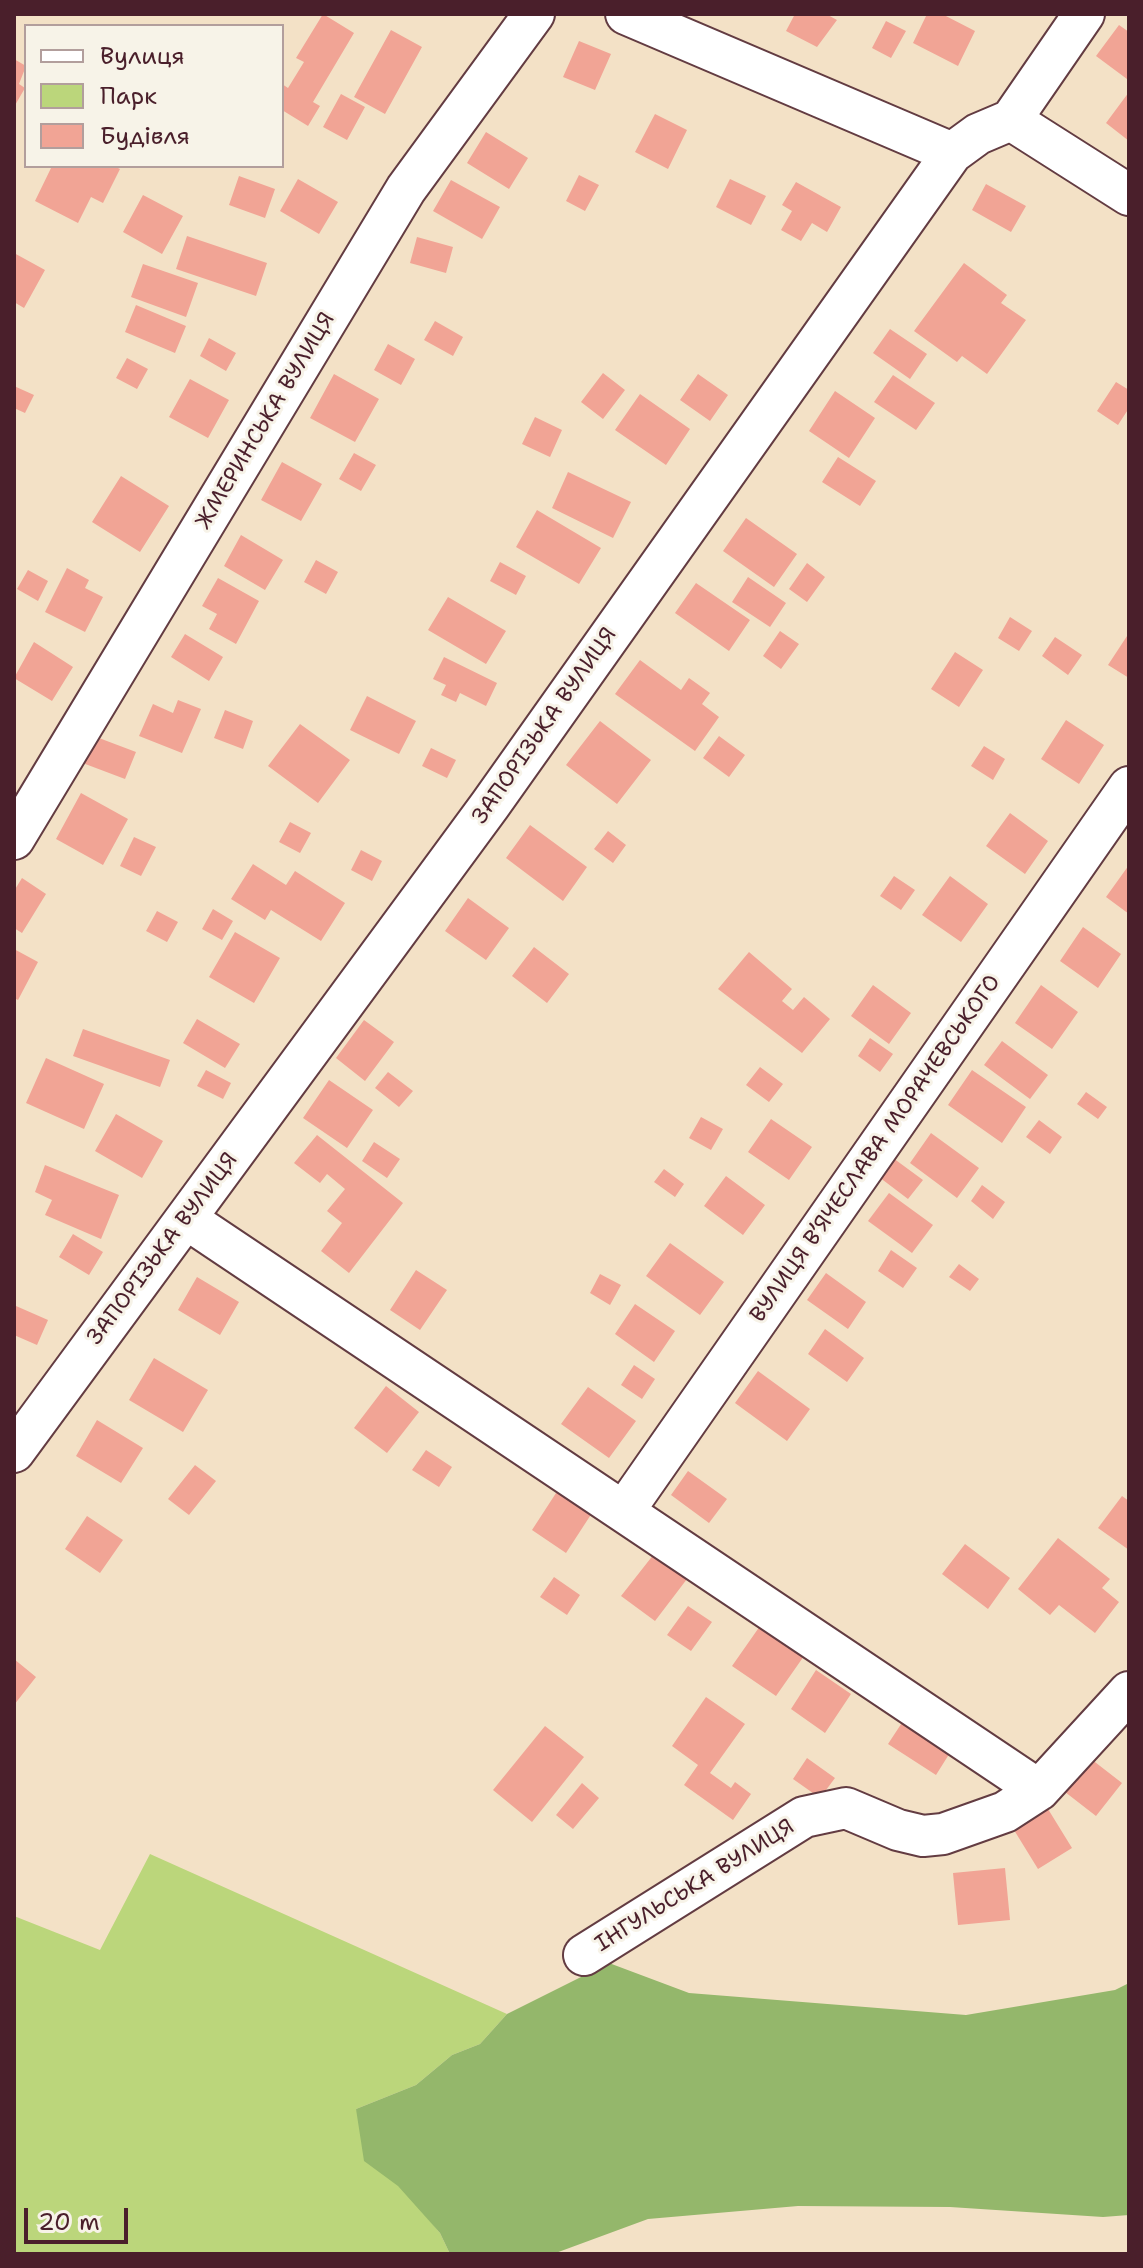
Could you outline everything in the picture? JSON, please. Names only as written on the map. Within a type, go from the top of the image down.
[{"type":"street","name":"ЖМЕРИНСЬКА ВУЛИЦЯ","points":[[14,839],[406,189],[534,14]]},
{"type":"street","points":[[626,14],[952,153]]},
{"type":"street","points":[[1084,14],[1011,120],[1129,195]]},
{"type":"street","name":"ЗАПОРІЗЬКА ВУЛИЦЯ","points":[[14,1452],[188,1220],[322,1030],[490,805],[952,153],[978,134],[1011,120]]},
{"type":"street","name":"ВУЛИЦЯ В’ЯЧЕСЛАВА МОРАЧЕВСЬКОГО","points":[[624,1511],[1129,787]]},
{"type":"street","points":[[188,1220],[1039,1790]]},
{"type":"street","name":"ІНГУЛЬСЬКА ВУЛИЦЯ","points":[[584,1955],[804,1817],[846,1808],[898,1830],[933,1835],[1005,1812],[1039,1790],[1129,1692]]},
{"type":"green space","points":[[150,1854],[507,2014],[480,2044],[452,2055],[416,2085],[356,2109],[405,2191],[440,2233],[450,2254],[14,2254],[14,1916],[100,1950]]},
{"type":"green space","points":[[609,1963],[689,1993],[966,2015],[1115,1990],[1129,1983],[1129,2215],[1103,2217],[950,2207],[798,2206],[648,2219],[553,2254],[450,2254],[440,2233],[398,2186],[364,2161],[356,2109],[416,2085],[452,2055],[480,2044],[507,2014]]},
{"type":"building","points":[[323,14],[354,33],[313,102],[320,106],[308,126],[284,111],[284,85],[288,88],[304,62],[296,58]]},
{"type":"building","points":[[795,14],[826,14],[837,20],[817,47],[786,31]]},
{"type":"building","points":[[927,14],[942,14],[975,31],[958,66],[913,43]]},
{"type":"building","points":[[886,21],[906,31],[891,58],[872,48]]},
{"type":"building","points":[[1119,25],[1129,32],[1127,79],[1096,56]]},
{"type":"building","points":[[391,30],[422,47],[385,114],[354,97]]},
{"type":"building","points":[[579,41],[611,54],[595,90],[563,77]]},
{"type":"building","points":[[14,59],[24,65],[19,84],[24,90],[14,107]]},
{"type":"building","points":[[1129,92],[1129,141],[1106,123]]},
{"type":"building","points":[[341,94],[365,107],[347,140],[323,127]]},
{"type":"building","points":[[655,114],[687,130],[668,169],[635,152]]},
{"type":"building","points":[[486,132],[528,158],[509,189],[467,163]]},
{"type":"building","points":[[51,168],[120,169],[103,203],[91,197],[78,223],[35,201]]},
{"type":"building","points":[[579,175],[599,185],[585,211],[566,201]]},
{"type":"building","points":[[239,176],[275,189],[265,218],[229,205]]},
{"type":"building","points":[[298,179],[338,202],[319,234],[280,211]]},
{"type":"building","points":[[730,179],[766,196],[751,225],[716,207]]},
{"type":"building","points":[[451,180],[500,207],[482,239],[433,211]]},
{"type":"building","points":[[796,182],[841,207],[827,232],[812,223],[801,241],[781,230],[792,211],[782,205]]},
{"type":"building","points":[[986,184],[1026,206],[1011,232],[972,210]]},
{"type":"building","points":[[143,195],[183,216],[162,254],[123,232]]},
{"type":"building","points":[[187,236],[267,263],[256,296],[176,269]]},
{"type":"building","points":[[417,237],[453,247],[446,273],[410,263]]},
{"type":"building","points":[[14,253],[45,270],[24,308],[14,302]]},
{"type":"building","points":[[964,263],[1007,295],[1001,303],[1026,320],[987,374],[962,356],[957,362],[914,331]]},
{"type":"building","points":[[143,264],[198,283],[186,317],[131,297]]},
{"type":"building","points":[[136,305],[186,326],[175,353],[125,332]]},
{"type":"building","points":[[435,321],[463,337],[453,356],[424,340]]},
{"type":"building","points":[[890,329],[927,354],[910,379],[873,353]]},
{"type":"building","points":[[209,338],[236,353],[226,371],[200,356]]},
{"type":"building","points":[[388,344],[415,359],[401,385],[374,370]]},
{"type":"building","points":[[127,358],[148,369],[137,389],[116,378]]},
{"type":"building","points":[[603,373],[625,390],[603,419],[581,402]]},
{"type":"building","points":[[334,374],[379,399],[355,442],[310,418]]},
{"type":"building","points":[[698,374],[728,395],[710,421],[680,400]]},
{"type":"building","points":[[893,375],[935,403],[916,430],[874,402]]},
{"type":"building","points":[[190,379],[229,400],[208,438],[169,417]]},
{"type":"building","points":[[1116,382],[1129,390],[1129,408],[1118,425],[1097,411]]},
{"type":"building","points":[[14,386],[34,395],[25,413],[14,408]]},
{"type":"building","points":[[835,391],[875,418],[849,458],[809,431]]},
{"type":"building","points":[[640,394],[690,429],[666,465],[615,430]]},
{"type":"building","points":[[535,417],[562,430],[550,457],[522,444]]},
{"type":"building","points":[[354,453],[376,465],[361,491],[339,479]]},
{"type":"building","points":[[838,457],[876,481],[860,506],[822,482]]},
{"type":"building","points":[[282,462],[322,484],[301,521],[261,500]]},
{"type":"building","points":[[568,472],[631,502],[613,538],[552,508]]},
{"type":"building","points":[[121,476],[169,506],[140,552],[92,522]]},
{"type":"building","points":[[537,510],[601,548],[579,584],[516,547]]},
{"type":"building","points":[[746,518],[797,554],[774,587],[723,551]]},
{"type":"building","points":[[241,535],[283,560],[265,590],[224,566]]},
{"type":"building","points":[[316,560],[338,572],[326,594],[304,582]]},
{"type":"building","points":[[500,562],[526,576],[516,595],[490,581]]},
{"type":"building","points":[[807,563],[825,577],[807,602],[789,589]]},
{"type":"building","points":[[67,568],[89,580],[85,588],[103,597],[85,632],[45,612]]},
{"type":"building","points":[[28,570],[48,581],[38,601],[17,589]]},
{"type":"building","points":[[748,577],[786,603],[770,627],[732,602]]},
{"type":"building","points":[[218,578],[259,601],[236,644],[209,629],[217,614],[202,606]]},
{"type":"building","points":[[696,583],[750,620],[729,651],[675,613]]},
{"type":"building","points":[[448,597],[506,631],[486,664],[428,630]]},
{"type":"building","points":[[1010,617],[1032,631],[1019,651],[998,638]]},
{"type":"building","points":[[780,631],[799,644],[781,669],[763,656]]},
{"type":"building","points":[[1129,633],[1129,678],[1108,665]]},
{"type":"building","points":[[185,634],[223,657],[209,681],[171,657]]},
{"type":"building","points":[[1055,637],[1082,655],[1068,675],[1042,656]]},
{"type":"building","points":[[34,642],[73,667],[52,701],[14,678]]},
{"type":"building","points":[[955,652],[983,670],[959,707],[931,689]]},
{"type":"building","points":[[444,657],[497,683],[486,706],[460,693],[456,702],[441,695],[446,685],[433,679]]},
{"type":"building","points":[[640,660],[681,690],[689,678],[710,693],[702,704],[719,717],[695,751],[615,694]]},
{"type":"building","points":[[367,696],[416,721],[399,754],[350,730]]},
{"type":"building","points":[[178,700],[201,709],[182,753],[139,736],[153,704],[173,713]]},
{"type":"building","points":[[225,710],[253,721],[243,749],[214,738]]},
{"type":"building","points":[[1066,720],[1104,745],[1079,784],[1041,759]]},
{"type":"building","points":[[600,721],[651,760],[617,804],[566,765]]},
{"type":"building","points":[[300,724],[350,760],[318,803],[268,766]]},
{"type":"building","points":[[91,735],[136,752],[125,779],[80,762]]},
{"type":"building","points":[[719,736],[745,755],[729,777],[703,758]]},
{"type":"building","points":[[984,746],[1005,759],[993,780],[971,766]]},
{"type":"building","points":[[431,748],[456,760],[447,778],[422,766]]},
{"type":"building","points":[[81,793],[128,819],[103,865],[56,839]]},
{"type":"building","points":[[1010,813],[1048,841],[1025,874],[986,846]]},
{"type":"building","points":[[290,822],[311,833],[300,853],[279,842]]},
{"type":"building","points":[[530,825],[587,867],[563,901],[506,858]]},
{"type":"building","points":[[608,831],[626,845],[613,863],[594,849]]},
{"type":"building","points":[[134,837],[156,847],[141,876],[120,866]]},
{"type":"building","points":[[361,850],[382,861],[372,881],[351,870]]},
{"type":"building","points":[[253,864],[286,885],[295,871],[345,903],[321,941],[271,910],[265,920],[231,899]]},
{"type":"building","points":[[1129,865],[1129,914],[1106,897]]},
{"type":"building","points":[[894,876],[915,890],[901,910],[880,896]]},
{"type":"building","points":[[950,876],[988,904],[961,942],[922,915]]},
{"type":"building","points":[[22,878],[46,894],[22,933],[14,928],[14,891]]},
{"type":"building","points":[[468,898],[509,928],[486,960],[445,931]]},
{"type":"building","points":[[213,909],[233,921],[222,940],[202,929]]},
{"type":"building","points":[[157,911],[178,922],[167,942],[146,931]]},
{"type":"building","points":[[1083,927],[1121,954],[1098,988],[1060,961]]},
{"type":"building","points":[[235,932],[280,958],[254,1003],[209,977]]},
{"type":"building","points":[[534,947],[569,974],[547,1003],[512,976]]},
{"type":"building","points":[[14,949],[38,962],[18,1000],[14,998]]},
{"type":"building","points":[[749,952],[792,989],[782,1001],[793,1010],[804,997],[830,1019],[802,1053],[718,989]]},
{"type":"building","points":[[873,985],[911,1013],[889,1044],[851,1016]]},
{"type":"building","points":[[1041,985],[1078,1012],[1052,1049],[1015,1023]]},
{"type":"building","points":[[197,1019],[240,1044],[225,1068],[183,1043]]},
{"type":"building","points":[[364,1020],[394,1042],[365,1081],[336,1058]]},
{"type":"building","points":[[83,1029],[170,1060],[160,1087],[73,1056]]},
{"type":"building","points":[[870,1038],[893,1054],[880,1072],[858,1056]]},
{"type":"building","points":[[1002,1041],[1048,1075],[1030,1099],[984,1065]]},
{"type":"building","points":[[46,1058],[104,1084],[84,1129],[26,1103]]},
{"type":"building","points":[[760,1067],[783,1084],[769,1102],[746,1085]]},
{"type":"building","points":[[206,1070],[231,1083],[223,1099],[197,1086]]},
{"type":"building","points":[[972,1070],[1026,1107],[1002,1143],[948,1105]]},
{"type":"building","points":[[388,1072],[413,1091],[399,1107],[375,1088]]},
{"type":"building","points":[[329,1080],[373,1110],[347,1148],[303,1118]]},
{"type":"building","points":[[1086,1092],[1107,1107],[1098,1119],[1077,1104]]},
{"type":"building","points":[[116,1114],[163,1141],[142,1178],[95,1151]]},
{"type":"building","points":[[701,1117],[723,1129],[711,1150],[689,1138]]},
{"type":"building","points":[[771,1119],[812,1147],[789,1180],[748,1152]]},
{"type":"building","points":[[1039,1120],[1062,1137],[1050,1154],[1026,1137]]},
{"type":"building","points":[[931,1133],[979,1168],[957,1198],[910,1163]]},
{"type":"building","points":[[317,1135],[403,1203],[349,1273],[321,1251],[342,1223],[327,1211],[345,1189],[327,1174],[320,1183],[294,1163]]},
{"type":"building","points":[[374,1142],[400,1159],[387,1178],[362,1161]]},
{"type":"building","points":[[893,1158],[923,1180],[908,1199],[879,1177]]},
{"type":"building","points":[[45,1165],[119,1195],[101,1239],[45,1215],[52,1200],[35,1192]]},
{"type":"building","points":[[664,1169],[684,1184],[675,1197],[654,1182]]},
{"type":"building","points":[[726,1176],[765,1205],[743,1235],[704,1206]]},
{"type":"building","points":[[982,1185],[1005,1202],[993,1219],[971,1201]]},
{"type":"building","points":[[889,1193],[933,1225],[912,1253],[868,1221]]},
{"type":"building","points":[[73,1234],[103,1252],[89,1275],[59,1257]]},
{"type":"building","points":[[670,1243],[724,1282],[700,1315],[646,1276]]},
{"type":"building","points":[[891,1250],[917,1268],[903,1288],[878,1271]]},
{"type":"building","points":[[959,1264],[979,1279],[970,1291],[949,1277]]},
{"type":"building","points":[[416,1270],[447,1290],[420,1330],[390,1310]]},
{"type":"building","points":[[826,1273],[866,1302],[848,1329],[807,1300]]},
{"type":"building","points":[[600,1274],[621,1285],[610,1305],[590,1293]]},
{"type":"building","points":[[197,1277],[239,1302],[220,1335],[178,1310]]},
{"type":"building","points":[[635,1304],[675,1331],[654,1362],[615,1334]]},
{"type":"building","points":[[16,1306],[48,1320],[37,1345],[14,1335]]},
{"type":"building","points":[[825,1329],[864,1358],[847,1382],[808,1354]]},
{"type":"building","points":[[154,1358],[208,1390],[183,1432],[129,1400]]},
{"type":"building","points":[[634,1365],[655,1379],[642,1399],[621,1385]]},
{"type":"building","points":[[758,1371],[810,1409],[787,1441],[735,1403]]},
{"type":"building","points":[[386,1386],[419,1412],[387,1453],[354,1428]]},
{"type":"building","points":[[588,1387],[636,1421],[609,1458],[561,1424]]},
{"type":"building","points":[[97,1420],[143,1448],[121,1483],[76,1456]]},
{"type":"building","points":[[426,1450],[452,1467],[439,1487],[412,1470]]},
{"type":"building","points":[[195,1465],[216,1481],[189,1515],[168,1499]]},
{"type":"building","points":[[688,1471],[727,1499],[709,1523],[671,1495]]},
{"type":"building","points":[[558,1490],[592,1513],[566,1553],[532,1530]]},
{"type":"building","points":[[1122,1496],[1129,1501],[1129,1550],[1098,1528]]},
{"type":"building","points":[[87,1516],[123,1540],[100,1573],[65,1549]]},
{"type":"building","points":[[1058,1538],[1110,1579],[1102,1588],[1119,1602],[1095,1633],[1059,1605],[1050,1615],[1018,1589]]},
{"type":"building","points":[[965,1544],[1010,1578],[988,1609],[942,1574]]},
{"type":"building","points":[[654,1554],[687,1579],[655,1621],[621,1596]]},
{"type":"building","points":[[554,1577],[580,1595],[567,1615],[540,1597]]},
{"type":"building","points":[[688,1606],[712,1622],[691,1651],[667,1635]]},
{"type":"building","points":[[760,1626],[804,1656],[776,1696],[732,1666]]},
{"type":"building","points":[[14,1659],[36,1677],[14,1705]]},
{"type":"building","points":[[816,1670],[851,1694],[825,1733],[791,1709]]},
{"type":"building","points":[[706,1697],[745,1724],[710,1773],[731,1788],[735,1782],[751,1794],[733,1820],[684,1785],[698,1765],[672,1746]]},
{"type":"building","points":[[911,1709],[958,1740],[936,1775],[888,1744]]},
{"type":"building","points":[[545,1726],[584,1757],[532,1822],[493,1790]]},
{"type":"building","points":[[1082,1752],[1122,1783],[1096,1816],[1056,1785]]},
{"type":"building","points":[[807,1758],[835,1778],[820,1798],[793,1779]]},
{"type":"building","points":[[582,1783],[599,1798],[573,1829],[556,1815]]},
{"type":"building","points":[[1040,1796],[1072,1848],[1038,1869],[1006,1817]]},
{"type":"building","points":[[1005,1868],[1010,1920],[958,1925],[953,1873]]}]
